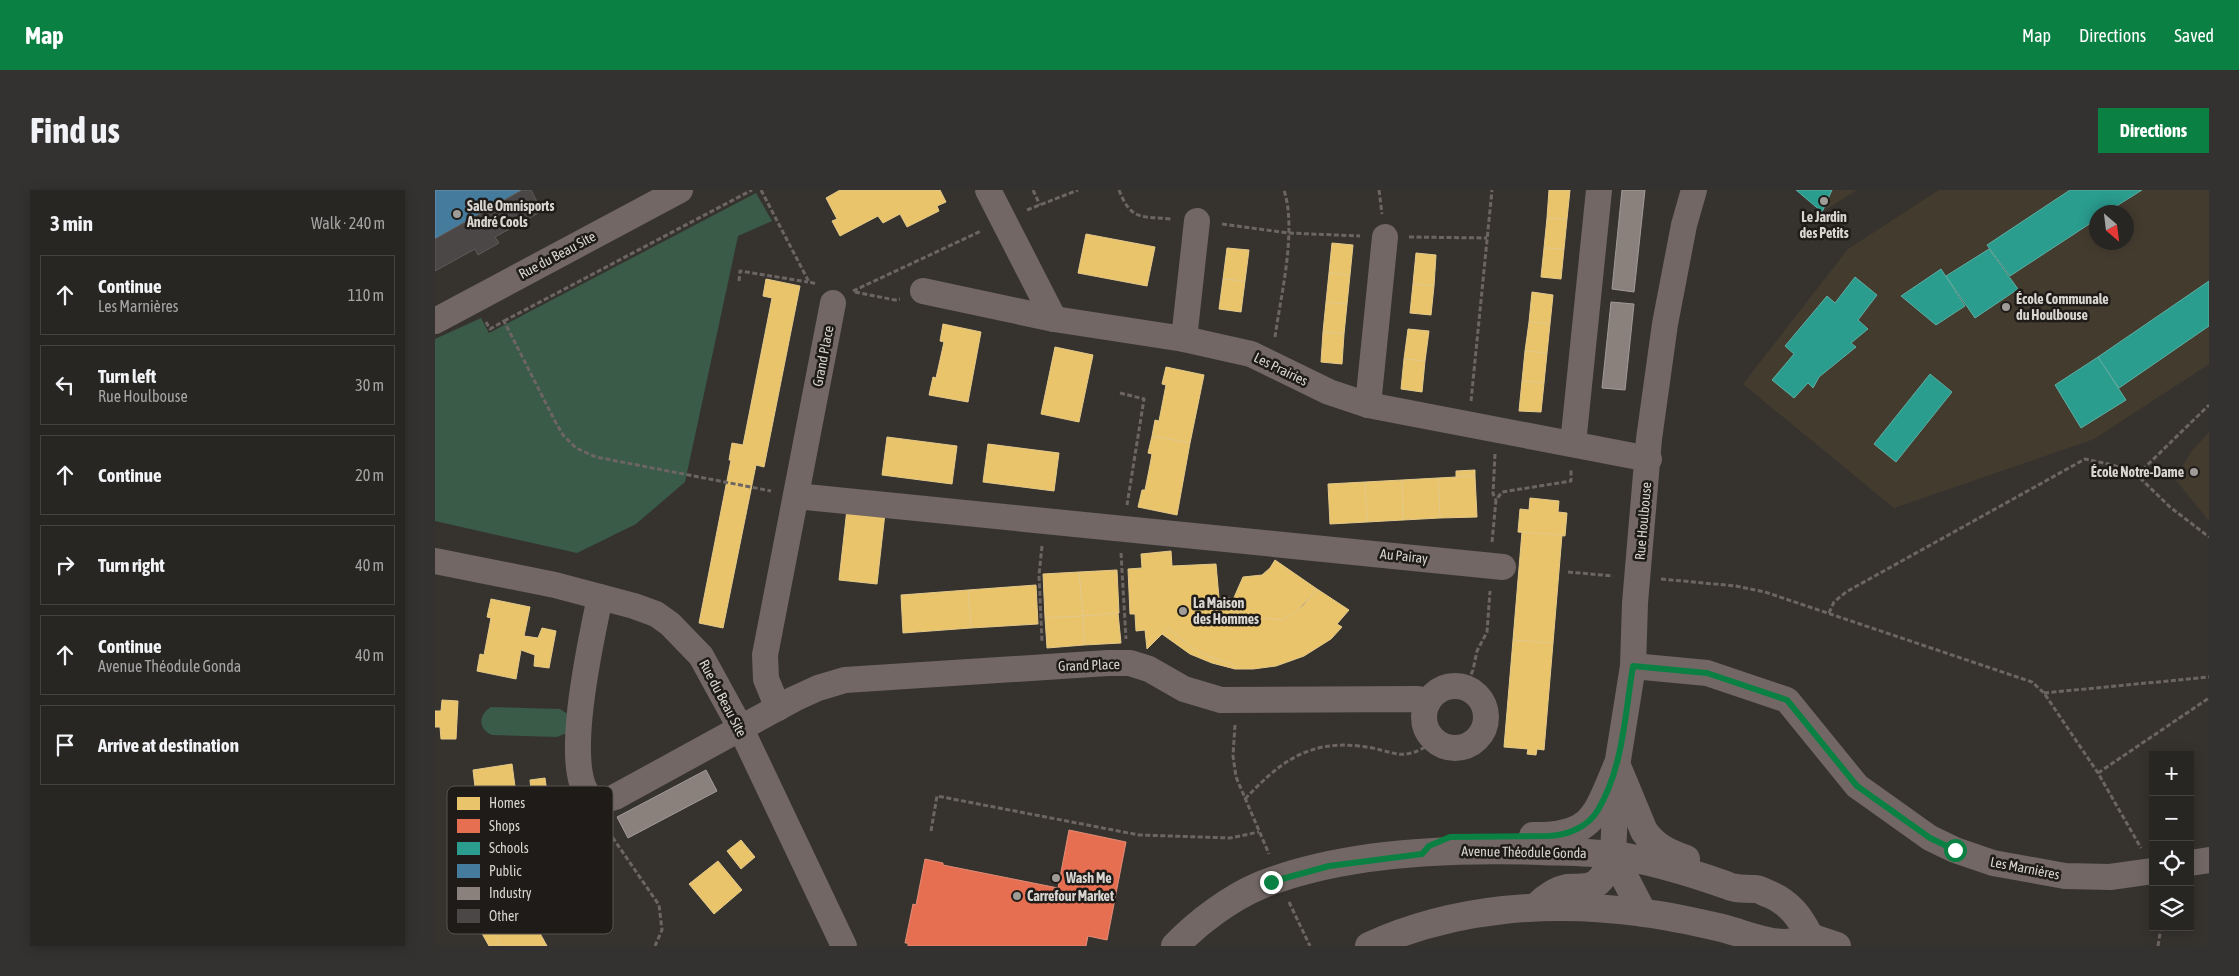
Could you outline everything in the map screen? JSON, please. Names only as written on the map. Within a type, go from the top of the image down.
[{"type":"main road","points":[[1422,854],[1429,846],[1450,837],[1549,836],[1563,835],[1575,831],[1597,812],[1617,766]]},
{"type":"main road","points":[[1617,766],[1644,831],[1650,840],[1661,849],[1675,855],[1741,877],[1756,889]]},
{"type":"main road","name":"Avenue Théodule Gonda","points":[[1175,946],[1217,911],[1259,886],[1302,872],[1362,860],[1422,854],[1515,850],[1613,855],[1684,871],[1735,889],[1756,889],[1777,898],[1795,911],[1810,937]]},
{"type":"main road","points":[[1534,908],[1551,895],[1566,888],[1585,888],[1596,884],[1605,874],[1613,855]]},
{"type":"main road","points":[[1613,855],[1643,913]]},
{"type":"main road","points":[[1369,946],[1404,931],[1447,919],[1482,913],[1534,908],[1595,908],[1643,913],[1721,928],[1784,943],[1798,942],[1810,937],[1837,946]]},
{"type":"street","name":"Rue du Beau Site","points":[[435,321],[680,190]]},
{"type":"street","points":[[1573,444],[1599,190]]},
{"type":"street","name":"Rue Houlbouse","points":[[1613,855],[1617,766],[1633,666],[1635,603],[1663,335],[1684,225],[1694,190]]},
{"type":"street","points":[[991,197],[1015,224],[1054,319]]},
{"type":"street","points":[[1184,339],[1197,221]]},
{"type":"street","points":[[1368,405],[1385,237]]},
{"type":"street","name":"Les Prairies","points":[[923,291],[1054,319],[1184,339],[1251,354],[1329,392],[1368,405],[1649,459]]},
{"type":"street","name":"Grand Place","points":[[777,708],[766,679],[765,655],[837,292]]},
{"type":"street","points":[[796,496],[1124,529]]},
{"type":"street","name":"Au Pairay","points":[[1124,529],[1497,566]]},
{"type":"street","name":"Rue du Beau Site","points":[[435,561],[555,585],[600,597],[656,614],[671,624],[701,656],[741,729],[844,946]]},
{"type":"street","points":[[584,786],[578,747],[579,702],[600,597]]},
{"type":"street","name":"Grand Place","points":[[613,797],[809,691],[845,680],[1127,663],[1149,669],[1165,680],[1198,695],[1236,701],[1418,699],[1428,702]]},
{"type":"street","name":"Les Marnières","points":[[1633,666],[1707,673],[1787,700],[1857,786],[1930,838],[1955,850],[1993,863],[2065,876],[2110,877],[2148,861]]},
{"type":"street","points":[[1457,686],[1465,688],[1475,694],[1481,701],[1485,711],[1485,722],[1482,732],[1466,746],[1455,748],[1445,746],[1435,741],[1426,727],[1424,718],[1428,702],[1440,690],[1457,686]]},
{"type":"street","points":[[2194,862],[2209,860]]},
{"type":"path","points":[[475,300],[490,329],[752,190]]},
{"type":"path","points":[[761,190],[809,282]]},
{"type":"path","points":[[1033,190],[1040,205]]},
{"type":"path","points":[[1015,224],[1040,205],[1078,190]]},
{"type":"path","points":[[1119,190],[1125,205],[1137,215],[1289,232],[1385,237],[1487,238]]},
{"type":"path","points":[[1271,364],[1289,232],[1289,214],[1284,190]]},
{"type":"path","points":[[1468,424],[1492,190]]},
{"type":"path","points":[[837,292],[983,230]]},
{"type":"path","points":[[739,281],[739,271],[809,282],[837,292],[895,300],[923,291]]},
{"type":"path","points":[[504,321],[556,423],[570,443],[584,454],[646,468],[796,496]]},
{"type":"path","points":[[1120,393],[1144,399],[1120,559],[1127,663]]},
{"type":"path","points":[[2137,475],[2209,405]]},
{"type":"path","points":[[1465,688],[1473,670],[1477,651],[1487,632],[1497,566],[1495,500],[1493,494],[1496,429]]},
{"type":"path","points":[[1495,500],[1502,492],[1508,490],[1571,481],[1573,444]]},
{"type":"path","points":[[1829,613],[1835,602],[1846,592],[2085,459],[2113,465],[2137,475],[2170,507],[2209,537]]},
{"type":"path","points":[[1043,667],[1039,575],[1045,521]]},
{"type":"path","points":[[1568,572],[1617,576]]},
{"type":"path","points":[[1656,579],[1736,586],[1765,592],[2032,682],[2044,693],[2098,772],[2148,861]]},
{"type":"path","points":[[2044,693],[2209,677]]},
{"type":"path","points":[[2098,772],[2209,698]]},
{"type":"path","points":[[1236,701],[1233,756],[1236,777],[1270,858]]},
{"type":"path","points":[[1245,799],[1281,764],[1312,750],[1331,746],[1358,746],[1404,755],[1418,752],[1435,741]]},
{"type":"path","points":[[931,831],[937,796],[1139,834],[1230,838],[1259,832]]},
{"type":"path","points":[[613,839],[659,905],[662,930],[655,946]]},
{"type":"path","points":[[1288,900],[1310,946]]},
{"type":"path","points":[[2158,946],[2160,931]]},
{"type":"shaded area","name":"Le Jardin des Petits","points":[[1796,190],[1857,190],[1822,212]]},
{"type":"shaded area","name":"École Communale du Houlbouse","points":[[1939,190],[2209,190],[2209,364],[2094,439],[1894,508],[1743,384],[1848,249]]},
{"type":"shaded area","name":"École Notre-Dame","points":[[2209,432],[2209,521],[2175,479],[2191,452]]},
{"type":"green space","points":[[756,193],[772,221],[738,236],[685,482],[636,524],[577,553],[435,521],[435,339],[481,318],[489,333]]},
{"type":"green space","points":[[491,707],[560,709],[569,715],[567,733],[557,737],[492,735],[484,729],[481,722],[484,714]]},
{"type":"building: Homes","points":[[840,190],[940,190],[946,202],[937,206],[939,211],[907,227],[900,214],[883,223],[878,216],[840,236],[832,221],[837,219],[826,198]]},
{"type":"building: Homes","points":[[1549,190],[1570,190],[1567,219],[1547,218]]},
{"type":"building: Homes","points":[[1547,218],[1567,219],[1564,249],[1544,248]]},
{"type":"building: Homes","points":[[1086,234],[1155,247],[1147,286],[1078,273]]},
{"type":"building: Homes","points":[[1332,243],[1353,245],[1350,275],[1329,273]]},
{"type":"building: Homes","points":[[1227,248],[1249,250],[1245,281],[1223,279]]},
{"type":"building: Homes","points":[[1544,248],[1564,249],[1561,279],[1541,277]]},
{"type":"building: Homes","points":[[1416,253],[1436,255],[1434,286],[1413,284]]},
{"type":"building: Homes","points":[[1329,273],[1350,275],[1347,304],[1326,302]]},
{"type":"building: Homes","points":[[766,279],[800,286],[764,467],[756,465],[723,628],[699,623],[731,460],[729,460],[732,443],[743,445],[772,298],[763,296]]},
{"type":"building: Homes","points":[[1223,279],[1245,281],[1241,312],[1219,309]]},
{"type":"building: Homes","points":[[1413,284],[1434,286],[1431,315],[1410,313]]},
{"type":"building: Homes","points":[[1532,292],[1553,295],[1550,324],[1529,322]]},
{"type":"building: Homes","points":[[1326,302],[1347,304],[1344,334],[1323,332]]},
{"type":"building: Homes","points":[[1529,322],[1550,324],[1547,353],[1525,351]]},
{"type":"building: Homes","points":[[943,324],[981,332],[968,402],[929,395],[933,377],[936,378],[944,342],[940,341]]},
{"type":"building: Homes","points":[[1408,329],[1429,331],[1425,361],[1404,359]]},
{"type":"building: Homes","points":[[1323,332],[1344,334],[1342,364],[1321,362]]},
{"type":"building: Homes","points":[[1055,347],[1093,355],[1079,422],[1041,414]]},
{"type":"building: Homes","points":[[1525,351],[1547,353],[1544,383],[1522,381]]},
{"type":"building: Homes","points":[[1404,359],[1425,361],[1422,392],[1401,389]]},
{"type":"building: Homes","points":[[1166,367],[1204,375],[1190,443],[1152,436],[1155,420],[1159,421],[1166,385],[1162,384]]},
{"type":"building: Homes","points":[[1522,381],[1544,383],[1541,412],[1519,411]]},
{"type":"building: Homes","points":[[1152,436],[1190,443],[1177,515],[1138,507],[1142,490],[1145,490],[1150,465],[1152,454],[1148,453]]},
{"type":"building: Homes","points":[[887,437],[957,446],[952,484],[882,475]]},
{"type":"building: Homes","points":[[988,444],[1059,453],[1054,491],[983,482]]},
{"type":"building: Homes","points":[[1475,470],[1475,476],[1456,477],[1456,471]]},
{"type":"building: Homes","points":[[1475,476],[1477,517],[1440,518],[1438,478]]},
{"type":"building: Homes","points":[[1438,478],[1440,518],[1403,520],[1402,480]]},
{"type":"building: Homes","points":[[1402,480],[1403,520],[1367,522],[1365,482]]},
{"type":"building: Homes","points":[[1365,482],[1367,522],[1330,524],[1328,484]]},
{"type":"building: Homes","points":[[1530,498],[1559,501],[1558,512],[1567,513],[1565,536],[1518,532],[1520,509],[1529,510]]},
{"type":"building: Homes","points":[[847,509],[885,513],[877,584],[839,580]]},
{"type":"building: Homes","points":[[1522,532],[1562,535],[1553,643],[1513,640]]},
{"type":"building: Homes","name":"La Maison des Hommes","points":[[1171,551],[1172,566],[1216,564],[1219,598],[1230,598],[1236,608],[1235,615],[1282,620],[1302,607],[1317,589],[1349,610],[1337,624],[1342,627],[1331,639],[1304,656],[1276,666],[1235,669],[1232,664],[1193,649],[1168,628],[1147,649],[1145,630],[1136,631],[1135,614],[1130,614],[1128,569],[1142,568],[1141,554]]},
{"type":"building: Homes","points":[[1275,560],[1317,589],[1296,612],[1282,620],[1235,615],[1236,608],[1232,602],[1243,577],[1262,575]]},
{"type":"building: Homes","points":[[1117,570],[1119,613],[1083,616],[1079,572]]},
{"type":"building: Homes","points":[[1079,572],[1083,616],[1045,618],[1043,574]]},
{"type":"building: Homes","points":[[1036,585],[1038,624],[971,628],[968,590]]},
{"type":"building: Homes","points":[[968,590],[971,628],[903,633],[901,595]]},
{"type":"building: Homes","points":[[491,599],[530,607],[524,636],[538,638],[542,628],[556,631],[549,668],[534,666],[535,655],[521,650],[516,679],[477,671],[480,654],[484,655],[491,618],[487,617]]},
{"type":"building: Homes","points":[[1118,613],[1121,643],[1084,645],[1083,616]]},
{"type":"building: Homes","points":[[1083,616],[1084,645],[1047,648],[1045,618]]},
{"type":"building: Homes","points":[[1168,628],[1193,649],[1232,664],[1235,669],[1212,663],[1190,654],[1162,634]]},
{"type":"building: Homes","points":[[1513,640],[1553,643],[1544,750],[1537,749],[1536,755],[1527,754],[1528,749],[1504,747]]},
{"type":"building: Homes","points":[[442,700],[458,701],[456,739],[441,739],[440,727],[435,727],[435,711],[441,711]]},
{"type":"building: Homes","points":[[512,764],[515,786],[475,786],[473,770]]},
{"type":"building: Homes","points":[[545,778],[546,786],[531,786],[530,780]]},
{"type":"building: Homes","points":[[741,840],[755,857],[741,869],[727,851]]},
{"type":"building: Homes","points":[[718,861],[742,890],[714,914],[689,884]]},
{"type":"building: Homes","points":[[482,934],[494,934],[501,946],[489,946]]},
{"type":"building: Homes","points":[[494,934],[540,934],[547,946],[501,946]]},
{"type":"building: Shops","name":"Carrefour Market","points":[[1069,830],[1126,842],[1107,940],[1088,936],[1086,946],[908,946],[908,943],[905,943],[913,904],[916,905],[925,859],[943,863],[943,865],[1058,888]]},
{"type":"building: Schools","points":[[1796,190],[1832,190],[1822,212]]},
{"type":"building: Schools","points":[[2070,190],[2142,190],[2118,205],[2089,205],[2089,224],[2010,276],[1987,245]]},
{"type":"building: Schools","points":[[1989,249],[2018,289],[1975,318],[1946,276]]},
{"type":"building: Schools","points":[[1941,269],[1965,306],[1936,325],[1901,296]]},
{"type":"building: Schools","points":[[1855,277],[1877,295],[1858,320],[1868,329],[1851,343],[1856,347],[1819,377],[1813,388],[1808,383],[1794,398],[1772,380],[1794,354],[1785,346],[1827,296],[1835,303]]},
{"type":"building: Schools","points":[[2209,281],[2209,326],[2119,388],[2098,357]]},
{"type":"building: Schools","points":[[2098,357],[2126,400],[2081,428],[2055,385]]},
{"type":"building: Schools","points":[[1930,374],[1952,392],[1896,462],[1874,444]]},
{"type":"building: Public","name":"Salle Omnisports André Cools","points":[[435,190],[522,190],[435,239]]},
{"type":"building: Industry","points":[[1622,190],[1645,190],[1634,292],[1612,289]]},
{"type":"building: Industry","points":[[1611,302],[1634,304],[1625,390],[1602,388]]},
{"type":"building: Industry","points":[[706,770],[717,791],[628,838],[617,817]]},
{"type":"building: Other","points":[[522,190],[531,190],[542,211],[495,237],[499,243],[478,255],[475,249],[435,271],[435,239]]},
{"type":"place","name":"Le Jardin des Petits","points":[[1824,201]]},
{"type":"place","name":"Salle Omnisports André Cools","points":[[457,214]]},
{"type":"place","name":"École Communale du Houlbouse","points":[[2006,307]]},
{"type":"place","name":"École Notre-Dame","points":[[2194,472]]},
{"type":"place","name":"La Maison des Hommes","points":[[1183,611]]},
{"type":"place","name":"Wash Me","points":[[1056,878]]},
{"type":"place","name":"Carrefour Market","points":[[1017,896]]},
{"type":"route","points":[[1271,882],[1329,866],[1362,860],[1422,854],[1429,846],[1450,837],[1549,836],[1563,835],[1575,831],[1597,812],[1617,766],[1633,666],[1707,673],[1787,700],[1857,786],[1930,838],[1955,850]]}]
